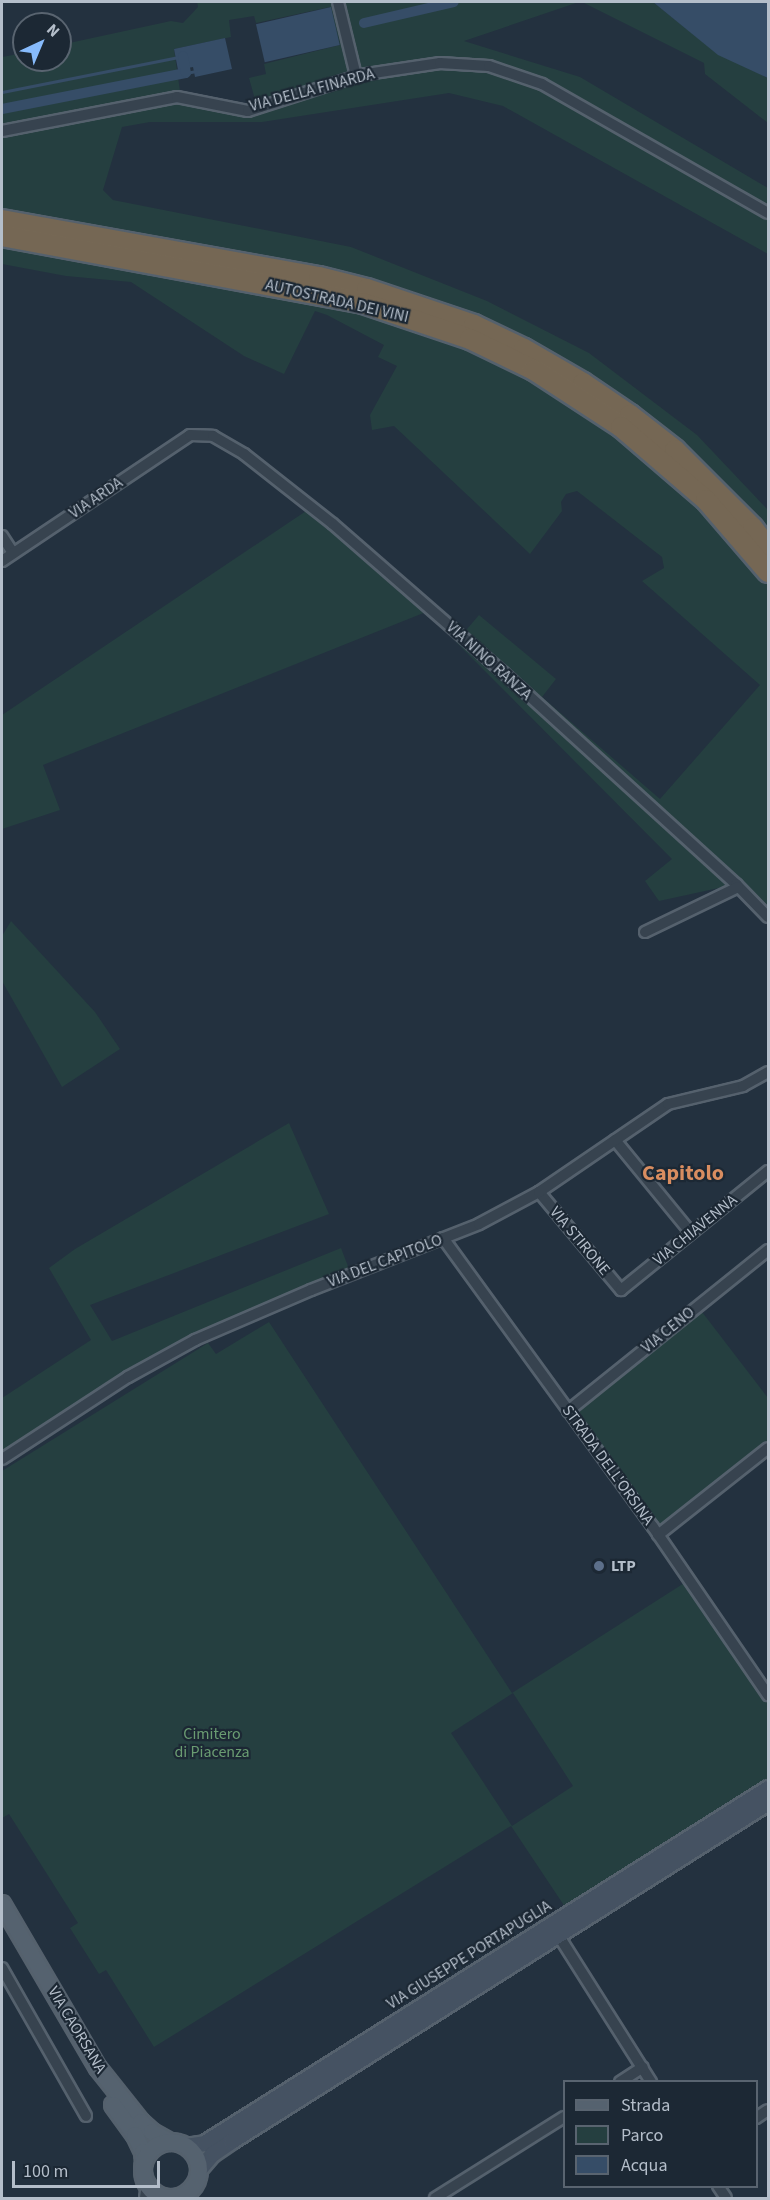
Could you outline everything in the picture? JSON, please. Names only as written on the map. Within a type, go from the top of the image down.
[{"type":"highway","name":"AUTOSTRADA DEI VINI","points":[[2,220],[35,235],[363,303],[470,339],[534,370],[621,427],[706,500],[768,572]]},
{"type":"highway","name":"AUTOSTRADA DEI VINI","points":[[2,236],[35,235],[319,277],[389,295],[474,325],[524,349],[583,383],[630,415],[691,465],[753,528],[768,548]]},
{"type":"main road","name":"VIA GIUSEPPE PORTAPUGLIA","points":[[199,2173],[212,2154],[231,2141],[768,1788]]},
{"type":"main road","name":"VIA GIUSEPPE PORTAPUGLIA","points":[[178,2144],[204,2144],[555,1929],[768,1802]]},
{"type":"main road","name":"VIA CAORSANA","points":[[2,1904],[98,2068],[141,2122],[152,2132],[178,2144]]},
{"type":"main road","name":"VIA CAORSANA","points":[[2,1923],[90,2075],[135,2135],[143,2152],[144,2162]]},
{"type":"main road","points":[[199,2173],[189,2191],[169,2198],[146,2191],[144,2162],[154,2147],[178,2144],[197,2160],[199,2173],[201,2199]]},
{"type":"street","points":[[338,2],[356,76]]},
{"type":"street","name":"VIA DELLA FINARDA","points":[[2,131],[177,97],[248,111],[356,76],[440,63],[489,66],[542,84],[768,213]]},
{"type":"street","name":"VIA ARDA","points":[[2,561],[190,435]]},
{"type":"street","name":"VIA NINO RANZA","points":[[190,435],[213,436],[244,454],[333,524],[504,673],[768,917]]},
{"type":"street","points":[[2,536],[13,553]]},
{"type":"street","points":[[645,932],[738,887]]},
{"type":"street","name":"VIA DEL CAPITOLO","points":[[2,1459],[128,1377],[195,1340],[311,1290],[479,1224],[539,1192],[668,1104],[743,1086],[768,1072]]},
{"type":"street","points":[[615,1140],[691,1233]]},
{"type":"street","name":"VIA CHIAVENNA","points":[[621,1290],[768,1171]]},
{"type":"street","name":"VIA STIRONE","points":[[539,1192],[621,1290]]},
{"type":"street","name":"STRADA DELL'ORSINA","points":[[443,1238],[658,1535],[768,1695]]},
{"type":"street","name":"VIA CENO","points":[[568,1411],[768,1250]]},
{"type":"street","points":[[658,1535],[768,1448]]},
{"type":"street","points":[[555,1929],[650,2080]]},
{"type":"street","points":[[2,1968],[86,2116]]},
{"type":"street","points":[[623,2080],[643,2067]]},
{"type":"street","points":[[435,2199],[563,2118]]},
{"type":"green space","points":[[197,2],[579,2],[464,41],[580,77],[768,188],[768,254],[503,106],[449,93],[262,122],[150,122],[122,127],[103,190],[113,200],[351,247],[487,301],[589,353],[697,435],[768,510],[768,916],[737,884],[659,901],[645,881],[672,859],[456,642],[479,615],[556,679],[542,697],[660,799],[760,685],[642,581],[664,568],[662,557],[577,491],[566,494],[561,502],[562,511],[530,554],[394,426],[372,430],[370,415],[397,366],[378,357],[384,345],[327,315],[315,311],[284,374],[244,356],[131,282],[66,276],[2,264],[2,57],[12,55],[12,72],[72,72],[72,42],[171,21],[183,23],[198,7]],"holes":[[[330,7],[340,45],[264,64],[266,74],[249,78],[256,103],[245,105],[180,91],[174,49],[231,37],[229,20],[254,16],[256,23]]]},
{"type":"green space","points":[[582,2],[653,2],[718,54],[768,78],[768,123],[705,74],[704,63]]},
{"type":"green space","points":[[312,507],[331,519],[426,612],[43,765],[60,810],[2,829],[2,715]]},
{"type":"green space","points":[[11,921],[95,1012],[120,1049],[62,1087],[2,981],[2,936]]},
{"type":"green space","points":[[289,1123],[329,1214],[90,1305],[112,1341],[341,1248],[351,1274],[130,1372],[2,1451],[2,1398],[91,1340],[49,1268],[75,1249]]},
{"type":"green space","points":[[699,1308],[768,1398],[768,1447],[658,1534],[568,1411]]},
{"type":"green space","name":"Cimitero di Piacenza","points":[[269,1322],[512,1693],[689,1580],[768,1695],[768,1787],[569,1913],[511,1826],[154,2047],[106,1970],[99,1974],[70,1928],[78,1923],[9,1814],[2,1818],[2,1471],[208,1343],[216,1354]],"holes":[[[513,1693],[573,1786],[512,1826],[451,1733]]]},
{"type":"water","points":[[653,2],[768,2],[768,78],[718,55]]},
{"type":"water","points":[[331,7],[340,45],[265,62],[256,24]]},
{"type":"water","points":[[225,38],[232,69],[195,77],[193,67],[178,70],[174,49]]},
{"type":"waterway","points":[[364,23],[454,2]]},
{"type":"waterway","points":[[2,109],[186,73],[183,56]]},
{"type":"waterway","points":[[2,92],[179,57]]},
{"type":"waterway","points":[[186,73],[196,71]]},
{"type":"place","name":"LTP","points":[[599,1566]]},
{"type":"district","name":"Capitolo","points":[[683,1174]]}]
